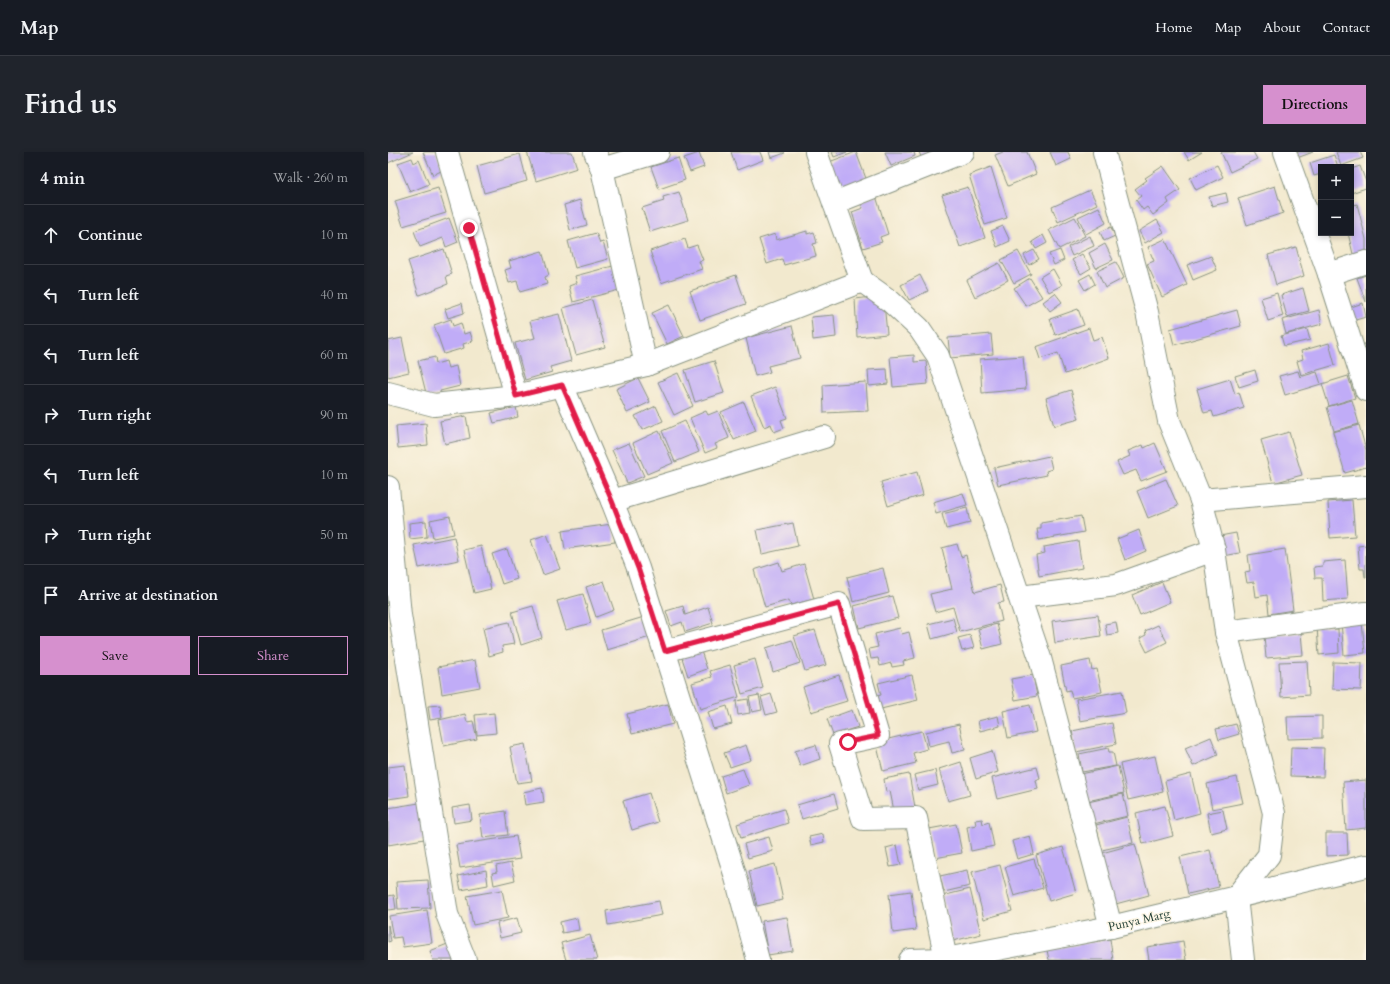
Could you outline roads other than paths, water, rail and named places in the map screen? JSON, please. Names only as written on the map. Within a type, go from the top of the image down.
[{"type":"street","points":[[447,152],[516,396]]},
{"type":"street","points":[[646,365],[599,161],[658,152]]},
{"type":"street","points":[[816,152],[862,281],[890,301],[919,328],[938,356],[1040,658],[1111,927]]},
{"type":"street","points":[[834,203],[963,152]]},
{"type":"street","points":[[1104,152],[1147,312],[1169,421],[1201,500],[1214,550],[1226,632],[1274,813],[1269,855],[1236,897],[1243,960]]},
{"type":"street","points":[[1285,152],[1329,274],[1366,390]]},
{"type":"street","points":[[1329,274],[1366,262]]},
{"type":"street","points":[[388,394],[434,405],[516,396],[646,365],[862,281]]},
{"type":"street","points":[[562,385],[612,501],[638,568],[735,874],[758,960]]},
{"type":"street","points":[[612,501],[824,437]]},
{"type":"street","points":[[1201,500],[1366,486]]},
{"type":"street","points":[[388,487],[400,615],[447,914],[465,960]]},
{"type":"street","points":[[1020,597],[1116,585],[1214,550]]},
{"type":"street","points":[[665,651],[839,604],[878,736],[840,744],[864,819],[916,818],[946,959]]},
{"type":"street","points":[[1226,632],[1366,613]]},
{"type":"street","name":"Punya Marg","points":[[910,960],[946,959],[1111,927],[1366,866]]}]
